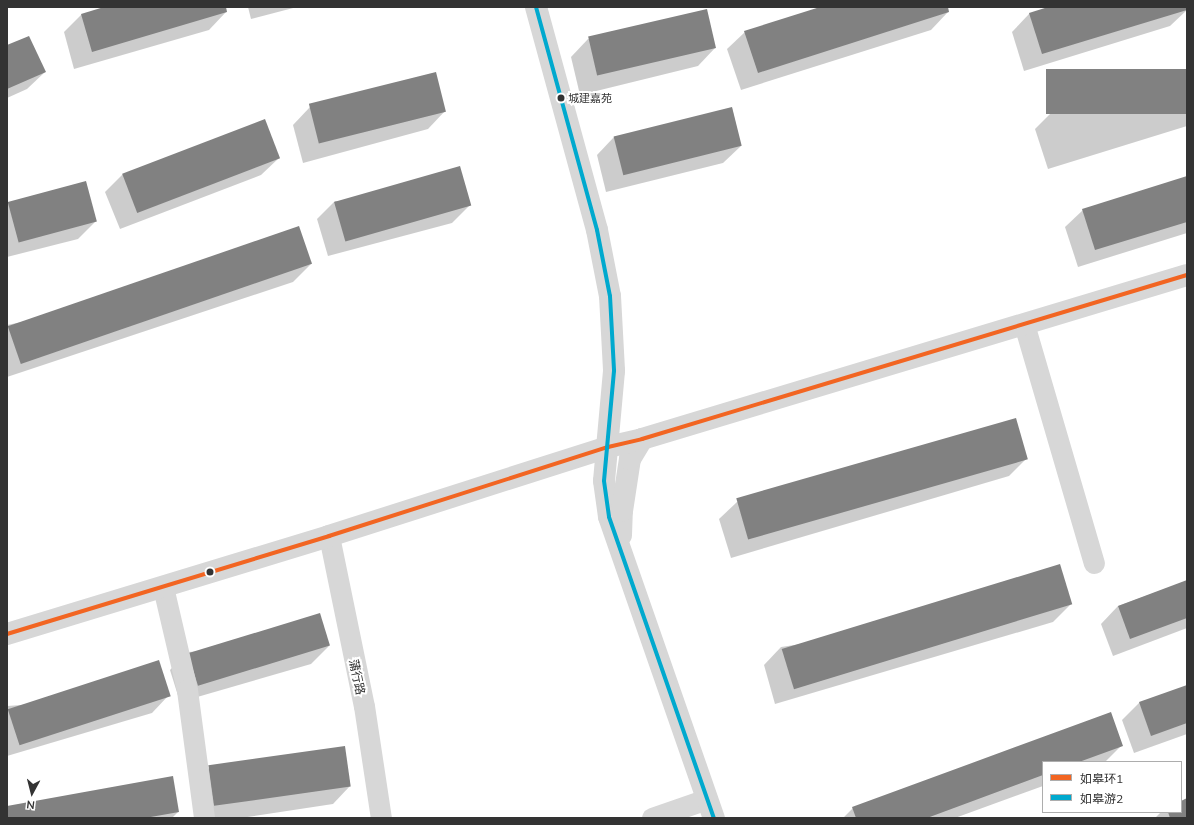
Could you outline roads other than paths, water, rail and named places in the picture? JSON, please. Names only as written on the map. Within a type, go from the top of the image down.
[{"type":"street","points":[[536,7],[597,230],[610,296],[614,370],[604,481],[609,517],[710,808],[652,818]]},
{"type":"street","points":[[7,634],[329,536],[608,447],[642,439],[1187,276]]},
{"type":"street","points":[[1024,324],[1094,563]]},
{"type":"street","points":[[621,553],[622,511],[630,459],[642,439]]},
{"type":"street","name":"蒲行路","points":[[329,536],[364,706],[381,818]]},
{"type":"street","points":[[164,587],[187,690],[204,818]]},
{"type":"place","name":"城建嘉苑","points":[[561,98]]}]
